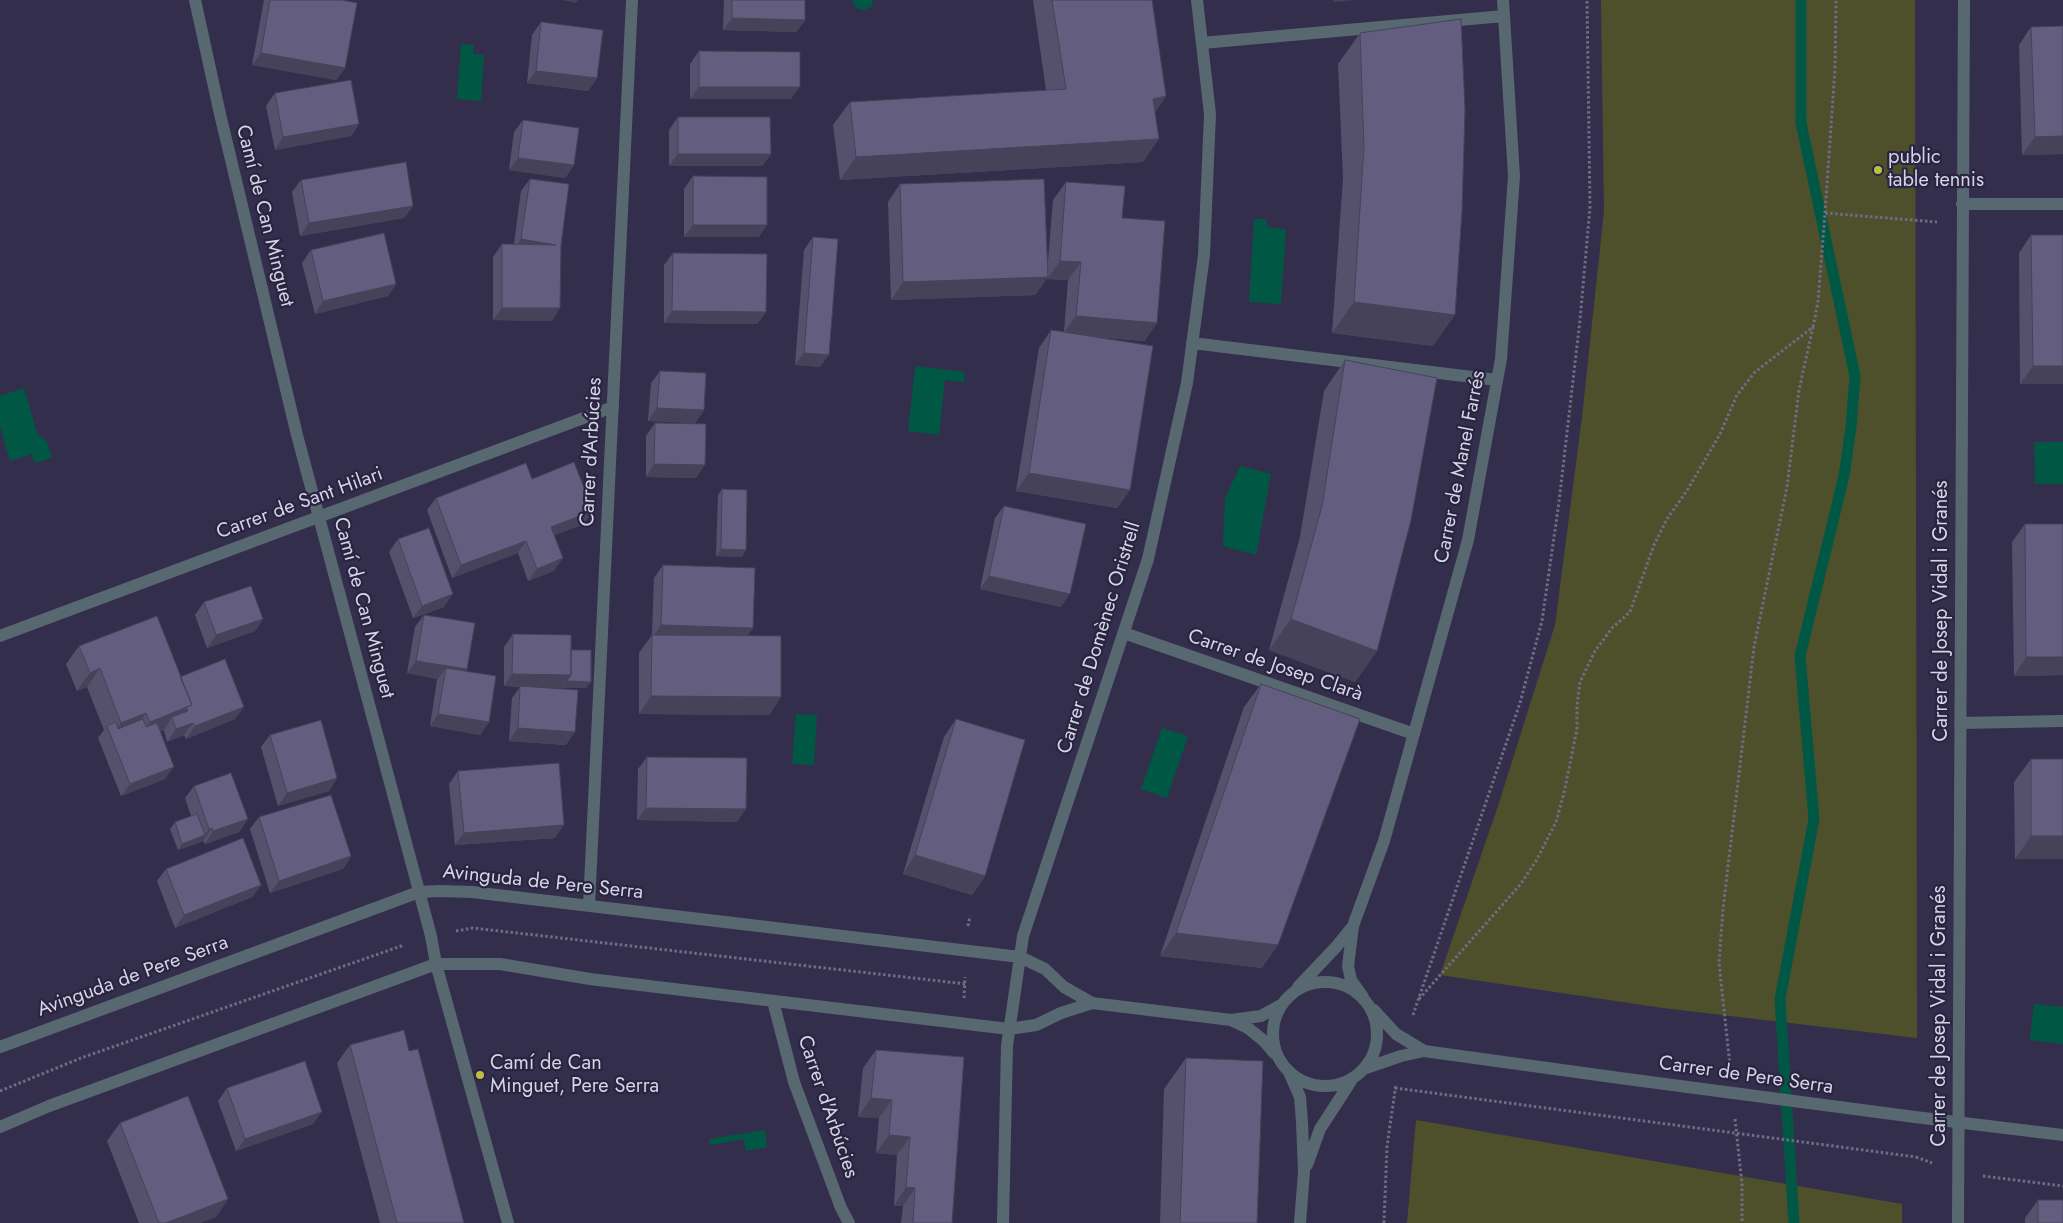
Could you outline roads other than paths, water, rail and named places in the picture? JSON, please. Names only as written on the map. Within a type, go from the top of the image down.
[{"type":"street","name":"Camí de Can Minguet","points":[[195,0],[238,192],[297,434],[431,936],[436,964],[508,1223]]},
{"type":"street","name":"Carrer d'Arbúcies","points":[[590,906],[632,0]]},
{"type":"street","name":"Carrer de Domènec Oristrell","points":[[1003,1223],[1006,1059],[1023,936],[1148,559],[1187,383],[1204,255],[1210,114],[1197,0]]},
{"type":"street","name":"Carrer de Manel Farrés","points":[[1366,1002],[1351,980],[1348,966],[1353,926],[1384,841],[1468,540],[1501,359],[1514,176],[1503,0]]},
{"type":"street","name":"Carrer de Josep Vidal i Granés","points":[[1958,1223],[1964,0]]},
{"type":"street","points":[[1202,43],[1504,16]]},
{"type":"street","points":[[1962,204],[2063,204]]},
{"type":"street","points":[[1192,343],[1498,380]]},
{"type":"street","name":"Carrer de Sant Hilari","points":[[0,636],[613,407]]},
{"type":"street","name":"Carrer de Josep Clarà","points":[[1124,633],[1414,734]]},
{"type":"street","points":[[1960,723],[2063,721]]},
{"type":"street","name":"Avinguda de Pere Serra","points":[[0,1047],[419,892],[472,892],[1020,957],[1045,969],[1064,987],[1092,1003],[1231,1020],[1261,1016],[1281,1005]]},
{"type":"street","name":"Carrer de Manel Farrés","points":[[1291,993],[1331,953],[1353,926]]},
{"type":"street","name":"Avinguda de Pere Serra","points":[[0,1127],[58,1103],[436,964],[500,964],[590,979],[1009,1029],[1036,1025],[1061,1012],[1092,1003]]},
{"type":"street","points":[[1323,981],[1342,984],[1366,1002],[1377,1024],[1378,1036],[1374,1054],[1366,1068],[1351,1080],[1337,1086],[1320,1087],[1303,1082],[1278,1059],[1273,1042],[1274,1023],[1281,1005],[1291,993],[1308,984],[1323,981]]},
{"type":"street","name":"Carrer d'Arbúcies","points":[[773,1001],[794,1082],[841,1208],[849,1223]]},
{"type":"street","name":"Carrer de Pere Serra","points":[[1366,1002],[1396,1034],[1424,1051]]},
{"type":"street","name":"Avinguda de Pere Serra","points":[[1231,1020],[1248,1028],[1264,1041],[1278,1059]]},
{"type":"street","name":"Carrer de Pere Serra","points":[[1366,1068],[1401,1056],[1424,1051],[1958,1123],[2063,1134]]},
{"type":"street","points":[[1290,1072],[1300,1097],[1304,1172],[1300,1223]]},
{"type":"street","points":[[1304,1172],[1320,1129],[1351,1080]]},
{"type":"waterway","points":[[1794,1223],[1780,999],[1814,819],[1800,656],[1844,476],[1851,427],[1855,376],[1801,123],[1801,0]]},
{"type":"place","name":"public table tennis","points":[[1878,170]]},
{"type":"place","name":"Camí de Can Minguet, Pere Serra","points":[[480,1075]]}]
